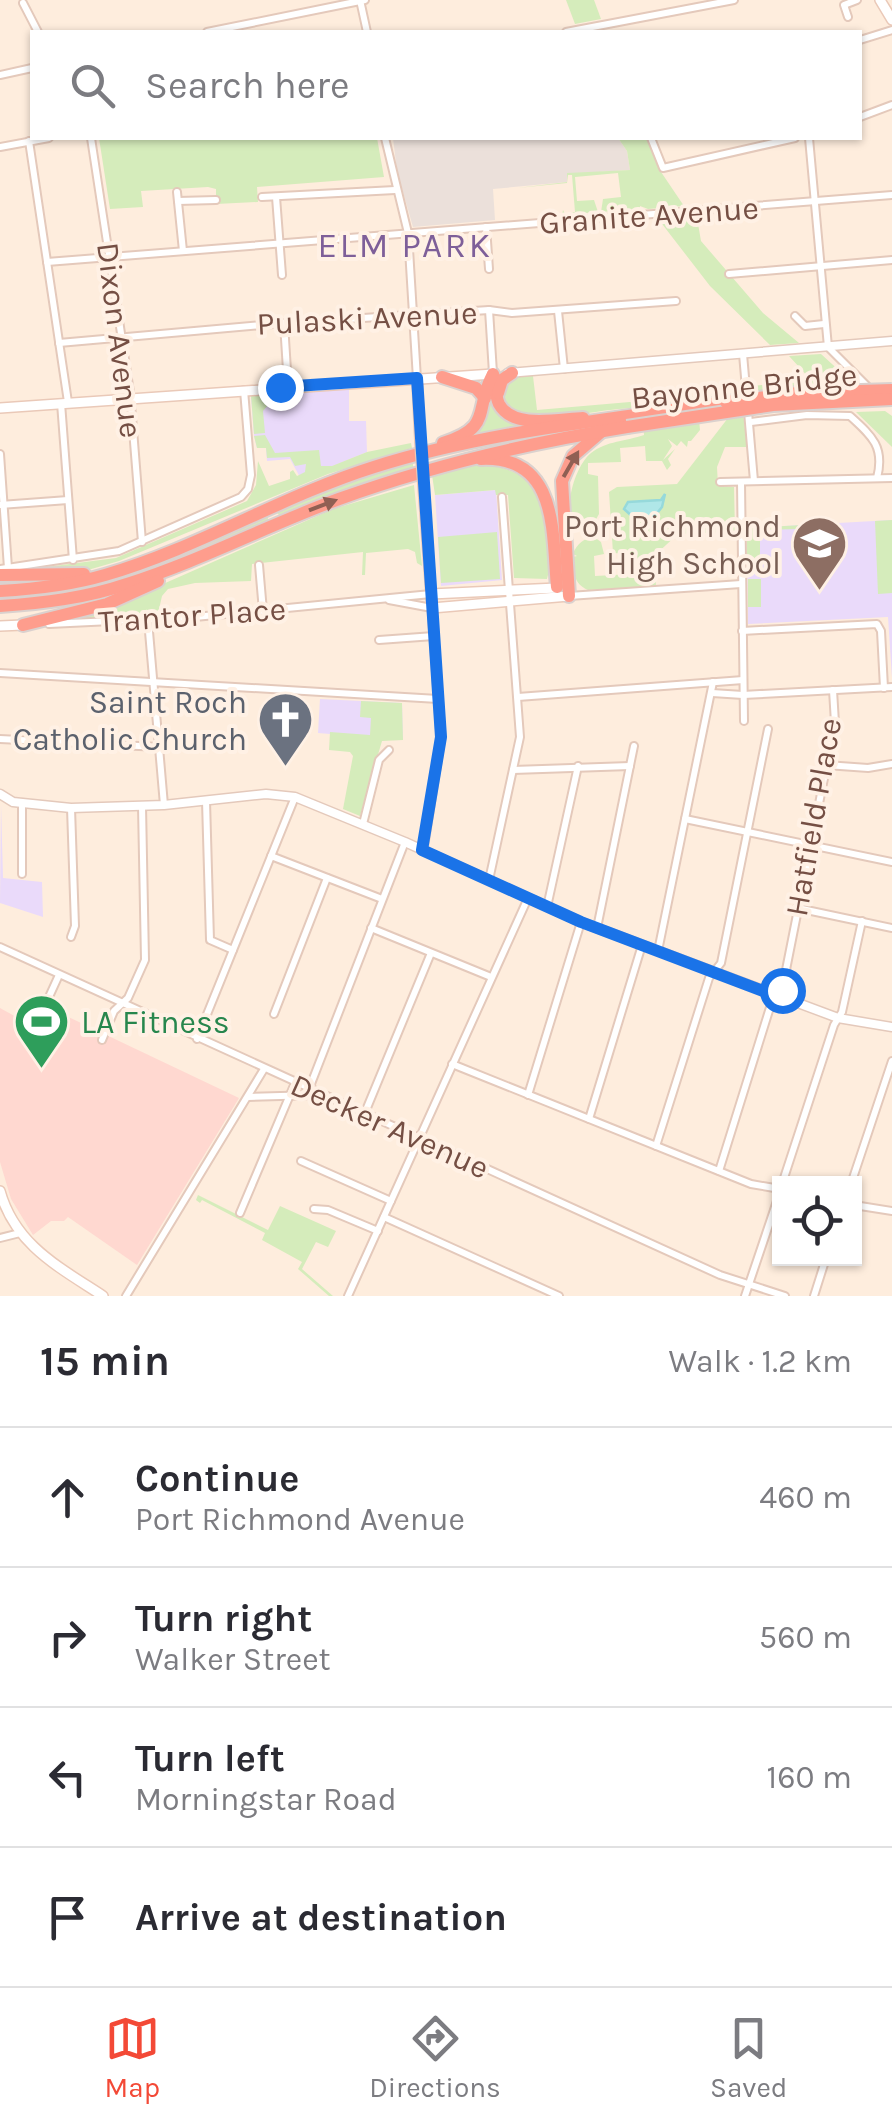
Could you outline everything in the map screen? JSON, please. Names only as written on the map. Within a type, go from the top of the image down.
[{"type":"highway","points":[[0,591],[88,579],[136,564],[298,494],[466,432],[492,400],[500,382],[512,373]]},
{"type":"highway","points":[[492,400],[493,374]]},
{"type":"highway","points":[[442,377],[476,388],[506,413],[521,419],[608,416],[626,423]]},
{"type":"highway","name":"Bayonne Bridge","points":[[454,461],[778,395],[892,390]]},
{"type":"highway","name":"Bayonne Bridge","points":[[626,423],[773,405],[892,399]]},
{"type":"highway","points":[[396,460],[505,437],[626,423]]},
{"type":"highway","points":[[561,593],[562,481],[573,456],[603,431]]},
{"type":"highway","points":[[23,624],[120,599],[329,502],[454,461],[502,460],[536,482],[551,513],[561,593]]},
{"type":"highway","points":[[0,606],[48,602],[108,590],[234,543]]},
{"type":"highway","points":[[3,571],[84,574],[136,564]]},
{"type":"main road","points":[[880,0],[892,20]]},
{"type":"main road","points":[[0,408],[493,374]]},
{"type":"main road","points":[[417,378],[432,608]]},
{"type":"main road","name":"Trantor Place","points":[[431,594],[561,593]]},
{"type":"main road","name":"Trantor Place","points":[[432,608],[510,596]]},
{"type":"main road","name":"Trantor Place","points":[[0,626],[23,624]]},
{"type":"main road","points":[[0,1191],[6,1210],[30,1246],[88,1292],[103,1296]]},
{"type":"street","points":[[217,30],[362,0],[367,30]]},
{"type":"street","points":[[577,30],[734,0]]},
{"type":"street","points":[[848,18],[844,5],[858,0]]},
{"type":"street","points":[[23,3],[37,30]]},
{"type":"street","points":[[862,39],[892,30]]},
{"type":"street","points":[[0,75],[30,68]]},
{"type":"street","points":[[862,116],[892,106]]},
{"type":"street","points":[[0,147],[39,140]]},
{"type":"street","name":"Dixon Avenue","points":[[91,140],[130,397],[142,542]]},
{"type":"street","points":[[385,140],[408,234],[417,378]]},
{"type":"street","points":[[652,140],[664,168],[787,140]]},
{"type":"street","points":[[809,140],[828,346],[892,409]]},
{"type":"street","points":[[29,142],[59,343],[73,560]]},
{"type":"street","points":[[262,197],[396,190]]},
{"type":"street","points":[[177,192],[183,251]]},
{"type":"street","points":[[276,196],[282,275]]},
{"type":"street","name":"Granite Avenue","points":[[47,262],[892,196]]},
{"type":"street","points":[[178,202],[216,200]]},
{"type":"street","points":[[486,227],[489,269]]},
{"type":"street","points":[[729,274],[892,260]]},
{"type":"street","name":"Pulaski Avenue","points":[[59,343],[284,323],[676,301]]},
{"type":"street","points":[[490,310],[493,374],[892,342]]},
{"type":"street","points":[[558,310],[564,369]]},
{"type":"street","points":[[795,316],[804,326],[824,324]]},
{"type":"street","points":[[284,323],[288,386]]},
{"type":"street","points":[[743,354],[754,481]]},
{"type":"street","points":[[0,454],[3,571],[110,554],[237,500],[246,492],[250,476],[244,389]]},
{"type":"street","points":[[751,422],[847,414],[878,445],[877,478]]},
{"type":"street","points":[[720,482],[892,478]]},
{"type":"street","points":[[741,482],[744,721]]},
{"type":"street","points":[[489,880],[520,737],[502,497]]},
{"type":"street","points":[[2,505],[68,500]]},
{"type":"street","points":[[259,565],[263,610]]},
{"type":"street","name":"Trantor Place","points":[[561,593],[741,584]]},
{"type":"street","name":"Trantor Place","points":[[23,624],[148,620],[431,594]]},
{"type":"street","name":"Trantor Place","points":[[383,599],[432,608]]},
{"type":"street","points":[[422,850],[440,751],[432,608]]},
{"type":"street","points":[[148,620],[164,805]]},
{"type":"street","points":[[712,693],[888,688],[879,625],[742,631]]},
{"type":"street","points":[[379,640],[434,636]]},
{"type":"street","points":[[0,673],[438,699]]},
{"type":"street","points":[[518,697],[743,680]]},
{"type":"street","points":[[658,950],[713,682]]},
{"type":"street","name":"Hatfield Place","points":[[719,1171],[772,1001],[782,990],[835,723],[834,690]]},
{"type":"street","points":[[656,1146],[709,978],[721,963],[768,729]]},
{"type":"street","points":[[0,739],[158,747]]},
{"type":"street","points":[[597,928],[634,746]]},
{"type":"street","points":[[363,824],[379,760],[389,750]]},
{"type":"street","points":[[826,765],[868,768],[892,764]]},
{"type":"street","points":[[547,908],[578,766]]},
{"type":"street","points":[[513,770],[630,766]]},
{"type":"street","points":[[0,794],[22,803],[71,808],[164,805],[266,794],[295,797],[581,922],[838,1018],[892,1028]]},
{"type":"street","points":[[197,1039],[295,797]]},
{"type":"street","points":[[206,801],[210,940],[233,950]]},
{"type":"street","points":[[22,803],[22,874]]},
{"type":"street","points":[[102,1040],[114,1011],[128,998],[145,960],[142,806]]},
{"type":"street","points":[[71,808],[75,926],[71,937]]},
{"type":"street","points":[[685,819],[892,862]]},
{"type":"street","points":[[308,1089],[405,842]]},
{"type":"street","points":[[271,856],[382,899]]},
{"type":"street","points":[[274,1014],[327,878]]},
{"type":"street","points":[[348,1296],[528,898]]},
{"type":"street","points":[[797,908],[892,928]]},
{"type":"street","points":[[784,1176],[838,1018],[862,921]]},
{"type":"street","points":[[528,1095],[581,922]]},
{"type":"street","points":[[371,928],[491,977]]},
{"type":"street","points":[[588,1119],[642,945]]},
{"type":"street","name":"Decker Avenue","points":[[0,947],[418,1140],[749,1284],[785,1296]]},
{"type":"street","points":[[364,1115],[431,953]]},
{"type":"street","points":[[32,1034],[59,975]]},
{"type":"street","points":[[854,1176],[892,1061]]},
{"type":"street","points":[[452,1064],[751,1184],[772,1187]]},
{"type":"street","points":[[126,1296],[264,1069]]},
{"type":"street","points":[[240,1213],[295,1083]]},
{"type":"street","points":[[248,1096],[319,1095]]},
{"type":"street","points":[[301,1161],[391,1200]]},
{"type":"street","points":[[862,1206],[892,1211]]},
{"type":"street","points":[[314,1209],[328,1210],[378,1231]]},
{"type":"street","points":[[745,1296],[772,1213]]},
{"type":"street","points":[[384,1217],[556,1295]]},
{"type":"street","points":[[0,1238],[20,1233]]},
{"type":"street","points":[[814,1296],[823,1266]]},
{"type":"shaded area","points":[[393,140],[619,140],[627,151],[630,170],[567,174],[567,182],[493,189],[495,220],[413,227],[397,171]]},
{"type":"shaded area","points":[[349,389],[349,421],[366,421],[367,452],[301,479],[290,459],[267,461],[266,448],[257,448],[251,396]]},
{"type":"shaded area","points":[[496,490],[502,580],[441,586],[435,495]]},
{"type":"shaded area","name":"Port Richmond High School","points":[[892,520],[892,678],[888,617],[748,624],[747,528]]},
{"type":"shaded area","points":[[320,699],[402,703],[403,740],[318,733]]},
{"type":"shaded area","points":[[1,804],[3,878],[42,882],[43,917],[0,903]]},
{"type":"shaded area","points":[[39,1003],[239,1098],[137,1265],[68,1217],[51,1221],[33,1235],[11,1199],[0,1162],[0,1008],[29,1024]]},
{"type":"green space","points":[[566,0],[594,0],[601,19],[575,24]]},
{"type":"green space","points":[[99,140],[377,140],[384,177],[257,187],[258,202],[216,204],[216,189],[208,187],[141,191],[143,207],[110,209]]},
{"type":"green space","points":[[619,140],[648,140],[661,172],[684,206],[640,206],[601,212],[603,199],[621,197],[618,173],[575,177],[577,201],[594,200],[598,212],[562,215],[563,210],[565,214],[575,212],[572,175],[568,175],[567,183],[517,188],[567,182],[567,173],[630,170],[627,151]]},
{"type":"green space","points":[[697,218],[701,241],[763,313],[799,343],[770,345],[710,286],[659,220]]},
{"type":"green space","points":[[821,354],[854,384],[753,391],[752,386],[811,380],[789,356]]},
{"type":"green space","points":[[514,376],[533,376],[537,410],[711,395],[715,388],[739,386],[740,392],[729,394],[738,391],[736,387],[697,400],[700,430],[687,447],[681,441],[677,446],[668,439],[672,446],[663,460],[675,449],[667,470],[662,461],[646,461],[645,446],[620,448],[621,462],[588,463],[588,474],[598,476],[599,514],[594,523],[582,524],[570,510],[578,472],[597,449],[644,435],[642,409],[551,417],[517,413],[505,404],[500,390]]},
{"type":"green space","points":[[489,387],[498,411],[549,423],[468,438]]},
{"type":"green space","points":[[268,394],[268,405],[263,411],[265,433],[254,434],[251,396]]},
{"type":"green space","points":[[885,411],[892,416],[892,447],[856,412]]},
{"type":"green space","points":[[743,412],[747,447],[725,447],[717,467],[718,486],[734,487],[735,532],[678,534],[654,556],[656,586],[588,590],[579,584],[573,557],[577,556],[573,554],[579,544],[591,537],[601,542],[604,554],[594,556],[595,576],[633,574],[632,554],[613,553],[609,492],[617,487],[677,484],[728,418]]},
{"type":"green space","points":[[265,435],[275,453],[319,450],[321,466],[411,443],[412,448],[328,474],[119,561],[88,570],[23,570],[116,558],[247,501],[256,485],[258,461],[269,486],[290,479],[293,470],[297,476],[305,472],[306,464],[295,466],[290,457],[267,458],[266,448],[257,448],[254,436]]},
{"type":"green space","points":[[413,463],[413,467],[280,516],[276,512],[348,482]]},
{"type":"green space","points":[[483,464],[524,478],[539,497],[548,539],[547,579],[514,578],[508,495],[496,495],[495,490],[435,495],[432,475]]},
{"type":"green space","points":[[414,485],[422,566],[417,563],[415,552],[408,549],[366,553],[365,575],[363,552],[252,564],[251,581],[195,583],[168,589],[162,596],[157,618],[65,620],[129,599],[333,509]]},
{"type":"green space","points":[[266,514],[269,521],[178,561],[91,590],[0,602],[0,595],[49,590]]},
{"type":"green space","points":[[892,520],[892,593],[878,594],[875,521]]},
{"type":"green space","points":[[839,523],[802,533],[798,529],[760,530],[760,561],[747,563],[747,528]]},
{"type":"green space","points":[[497,532],[500,579],[441,583],[438,537]]},
{"type":"green space","points":[[748,579],[761,579],[761,607],[748,607]]},
{"type":"green space","points":[[361,701],[402,703],[403,740],[382,741],[360,816],[343,809],[353,756],[350,752],[329,750],[330,732],[370,735],[371,718],[360,717]]},
{"type":"green space","points":[[198,1195],[268,1230],[280,1206],[336,1231],[328,1247],[316,1242],[302,1269],[333,1296],[298,1269],[302,1262],[262,1240],[265,1233],[202,1200],[200,1203],[196,1200]]},
{"type":"water","points":[[665,494],[662,507],[653,518],[635,519],[624,509],[628,502],[661,500]]},
{"type":"place","name":"Port Richmond High School","points":[[820,593]]},
{"type":"place","name":"Saint Roch Catholic Church","points":[[286,769]]},
{"type":"place","name":"LA Fitness","points":[[42,1071]]},
{"type":"district","name":"ELM PARK","points":[[405,245]]},
{"type":"route","points":[[280,387],[417,378],[441,737],[422,850],[581,922],[776,996],[782,990]]}]
